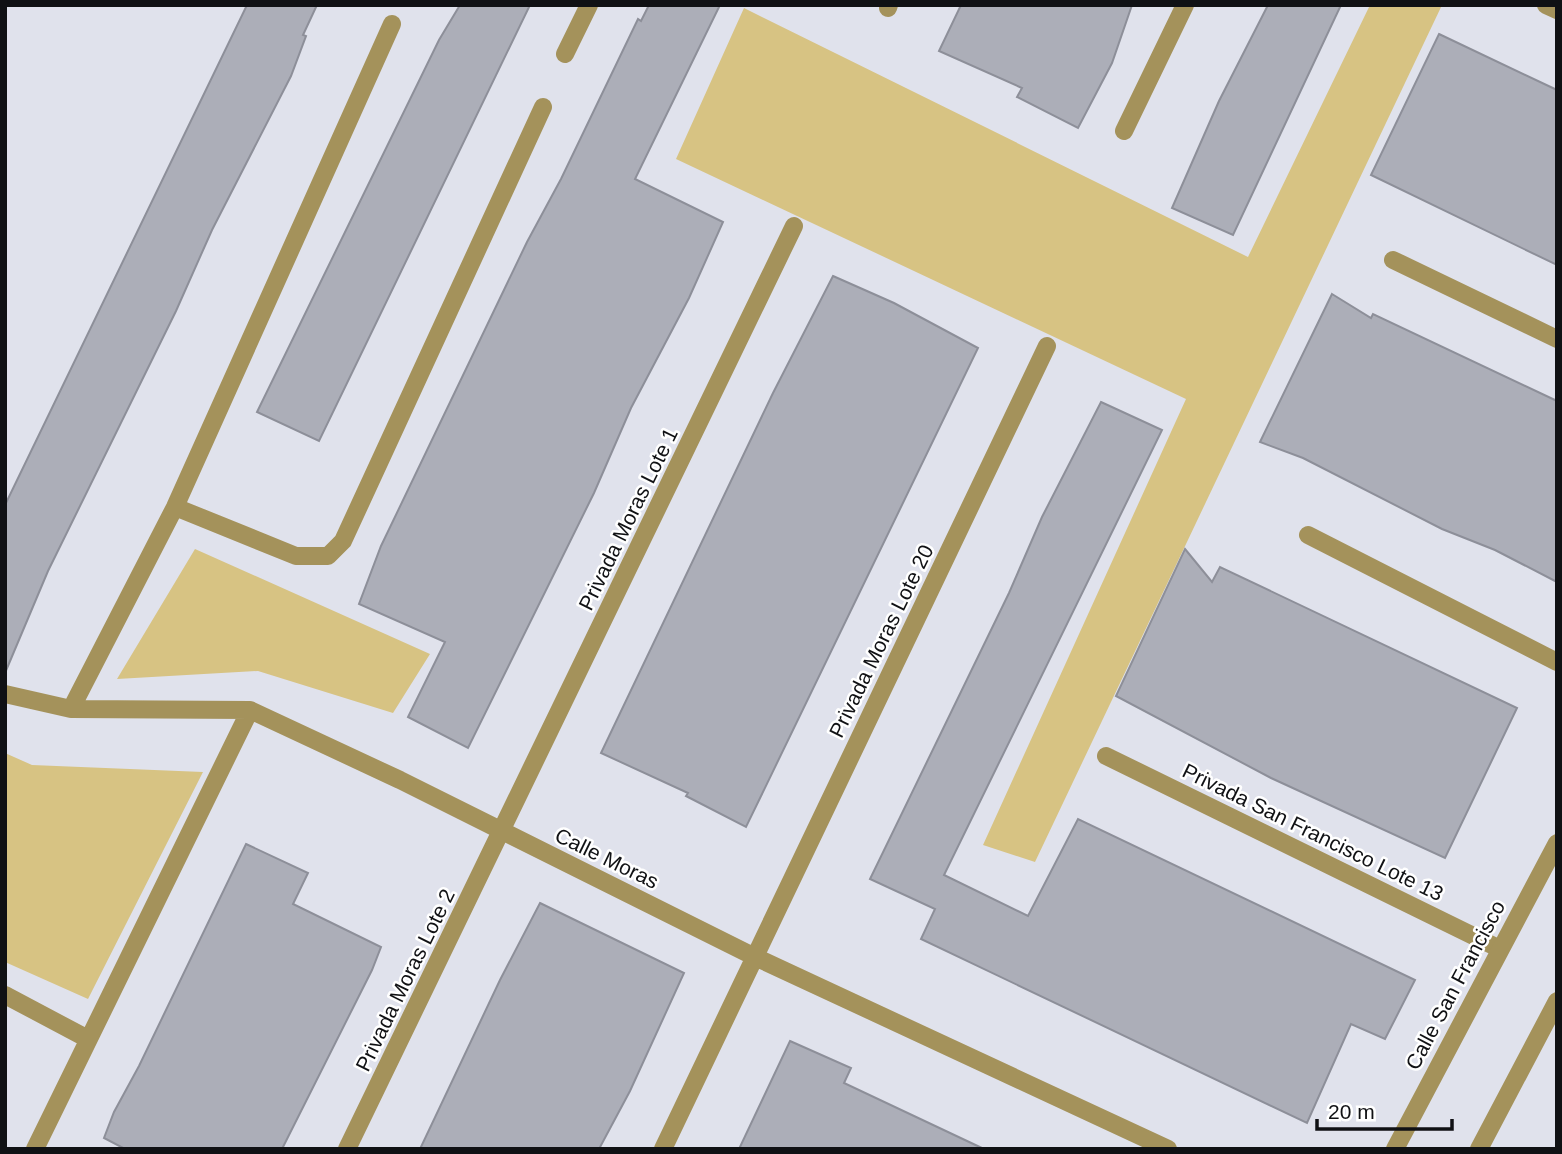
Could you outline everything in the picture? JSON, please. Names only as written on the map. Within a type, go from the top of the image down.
[{"type":"street","points":[[565,54],[589,5]]},
{"type":"street","points":[[1124,131],[1185,5]]},
{"type":"street","points":[[1546,5],[1557,10]]},
{"type":"street","points":[[71,709],[175,507],[392,24]]},
{"type":"street","points":[[175,507],[296,556],[328,556],[343,541],[543,107]]},
{"type":"street","name":"Privada Moras Lote 1","points":[[503,831],[794,226]]},
{"type":"street","points":[[1392,260],[1557,339]]},
{"type":"street","name":"Privada Moras Lote 20","points":[[663,1149],[1047,346]]},
{"type":"street","points":[[1308,534],[1557,662]]},
{"type":"street","name":"Calle Moras","points":[[5,694],[71,709],[250,710],[503,831],[755,957],[1168,1149]]},
{"type":"street","points":[[36,1149],[250,710]]},
{"type":"street","name":"Privada San Francisco Lote 13","points":[[1105,756],[1500,949]]},
{"type":"street","name":"Privada Moras Lote 2","points":[[347,1149],[503,831]]},
{"type":"street","name":"Calle San Francisco","points":[[1395,1149],[1557,843]]},
{"type":"street","points":[[5,995],[88,1039]]},
{"type":"street","points":[[1479,1149],[1557,1001]]},
{"type":"shaded area","points":[[1370,5],[1442,5],[1035,862],[983,845],[1186,399],[676,159],[744,8],[1248,257]]},
{"type":"shaded area","points":[[195,549],[430,654],[393,713],[258,671],[117,679]]},
{"type":"shaded area","points":[[5,753],[32,765],[203,772],[88,999],[5,962]]},
{"type":"building","points":[[247,5],[317,5],[303,35],[306,36],[291,76],[212,230],[176,311],[48,571],[5,673],[5,505]]},
{"type":"building","points":[[460,5],[530,5],[319,441],[257,412],[439,40]]},
{"type":"building","points":[[649,5],[720,5],[635,179],[723,222],[689,298],[631,408],[594,493],[468,748],[408,717],[445,642],[359,604],[381,546],[527,242],[561,179],[638,19],[641,21]]},
{"type":"building","points":[[961,5],[1132,5],[1112,63],[1078,128],[1017,97],[1022,88],[939,51]]},
{"type":"building","points":[[1268,5],[1341,5],[1233,235],[1172,208],[1219,101]]},
{"type":"building","points":[[1439,34],[1557,90],[1557,265],[1371,175]]},
{"type":"building","points":[[833,276],[894,303],[978,348],[746,827],[686,796],[688,793],[601,753],[773,393]]},
{"type":"building","points":[[1332,294],[1371,318],[1373,314],[1557,401],[1557,582],[1495,550],[1442,529],[1303,458],[1260,442]]},
{"type":"building","points":[[1101,402],[1162,430],[944,875],[1028,916],[1078,819],[1415,980],[1385,1039],[1351,1024],[1307,1123],[921,939],[935,909],[870,879],[1009,593],[1042,517]]},
{"type":"building","points":[[1185,549],[1212,582],[1220,567],[1517,708],[1445,858],[1271,778],[1116,696]]},
{"type":"building","points":[[246,844],[308,873],[293,904],[381,947],[372,970],[282,1149],[125,1149],[104,1138],[114,1112],[139,1066]]},
{"type":"building","points":[[540,903],[684,973],[630,1091],[599,1149],[420,1149],[500,980]]},
{"type":"building","points":[[790,1041],[851,1068],[844,1083],[984,1149],[739,1149]]}]
